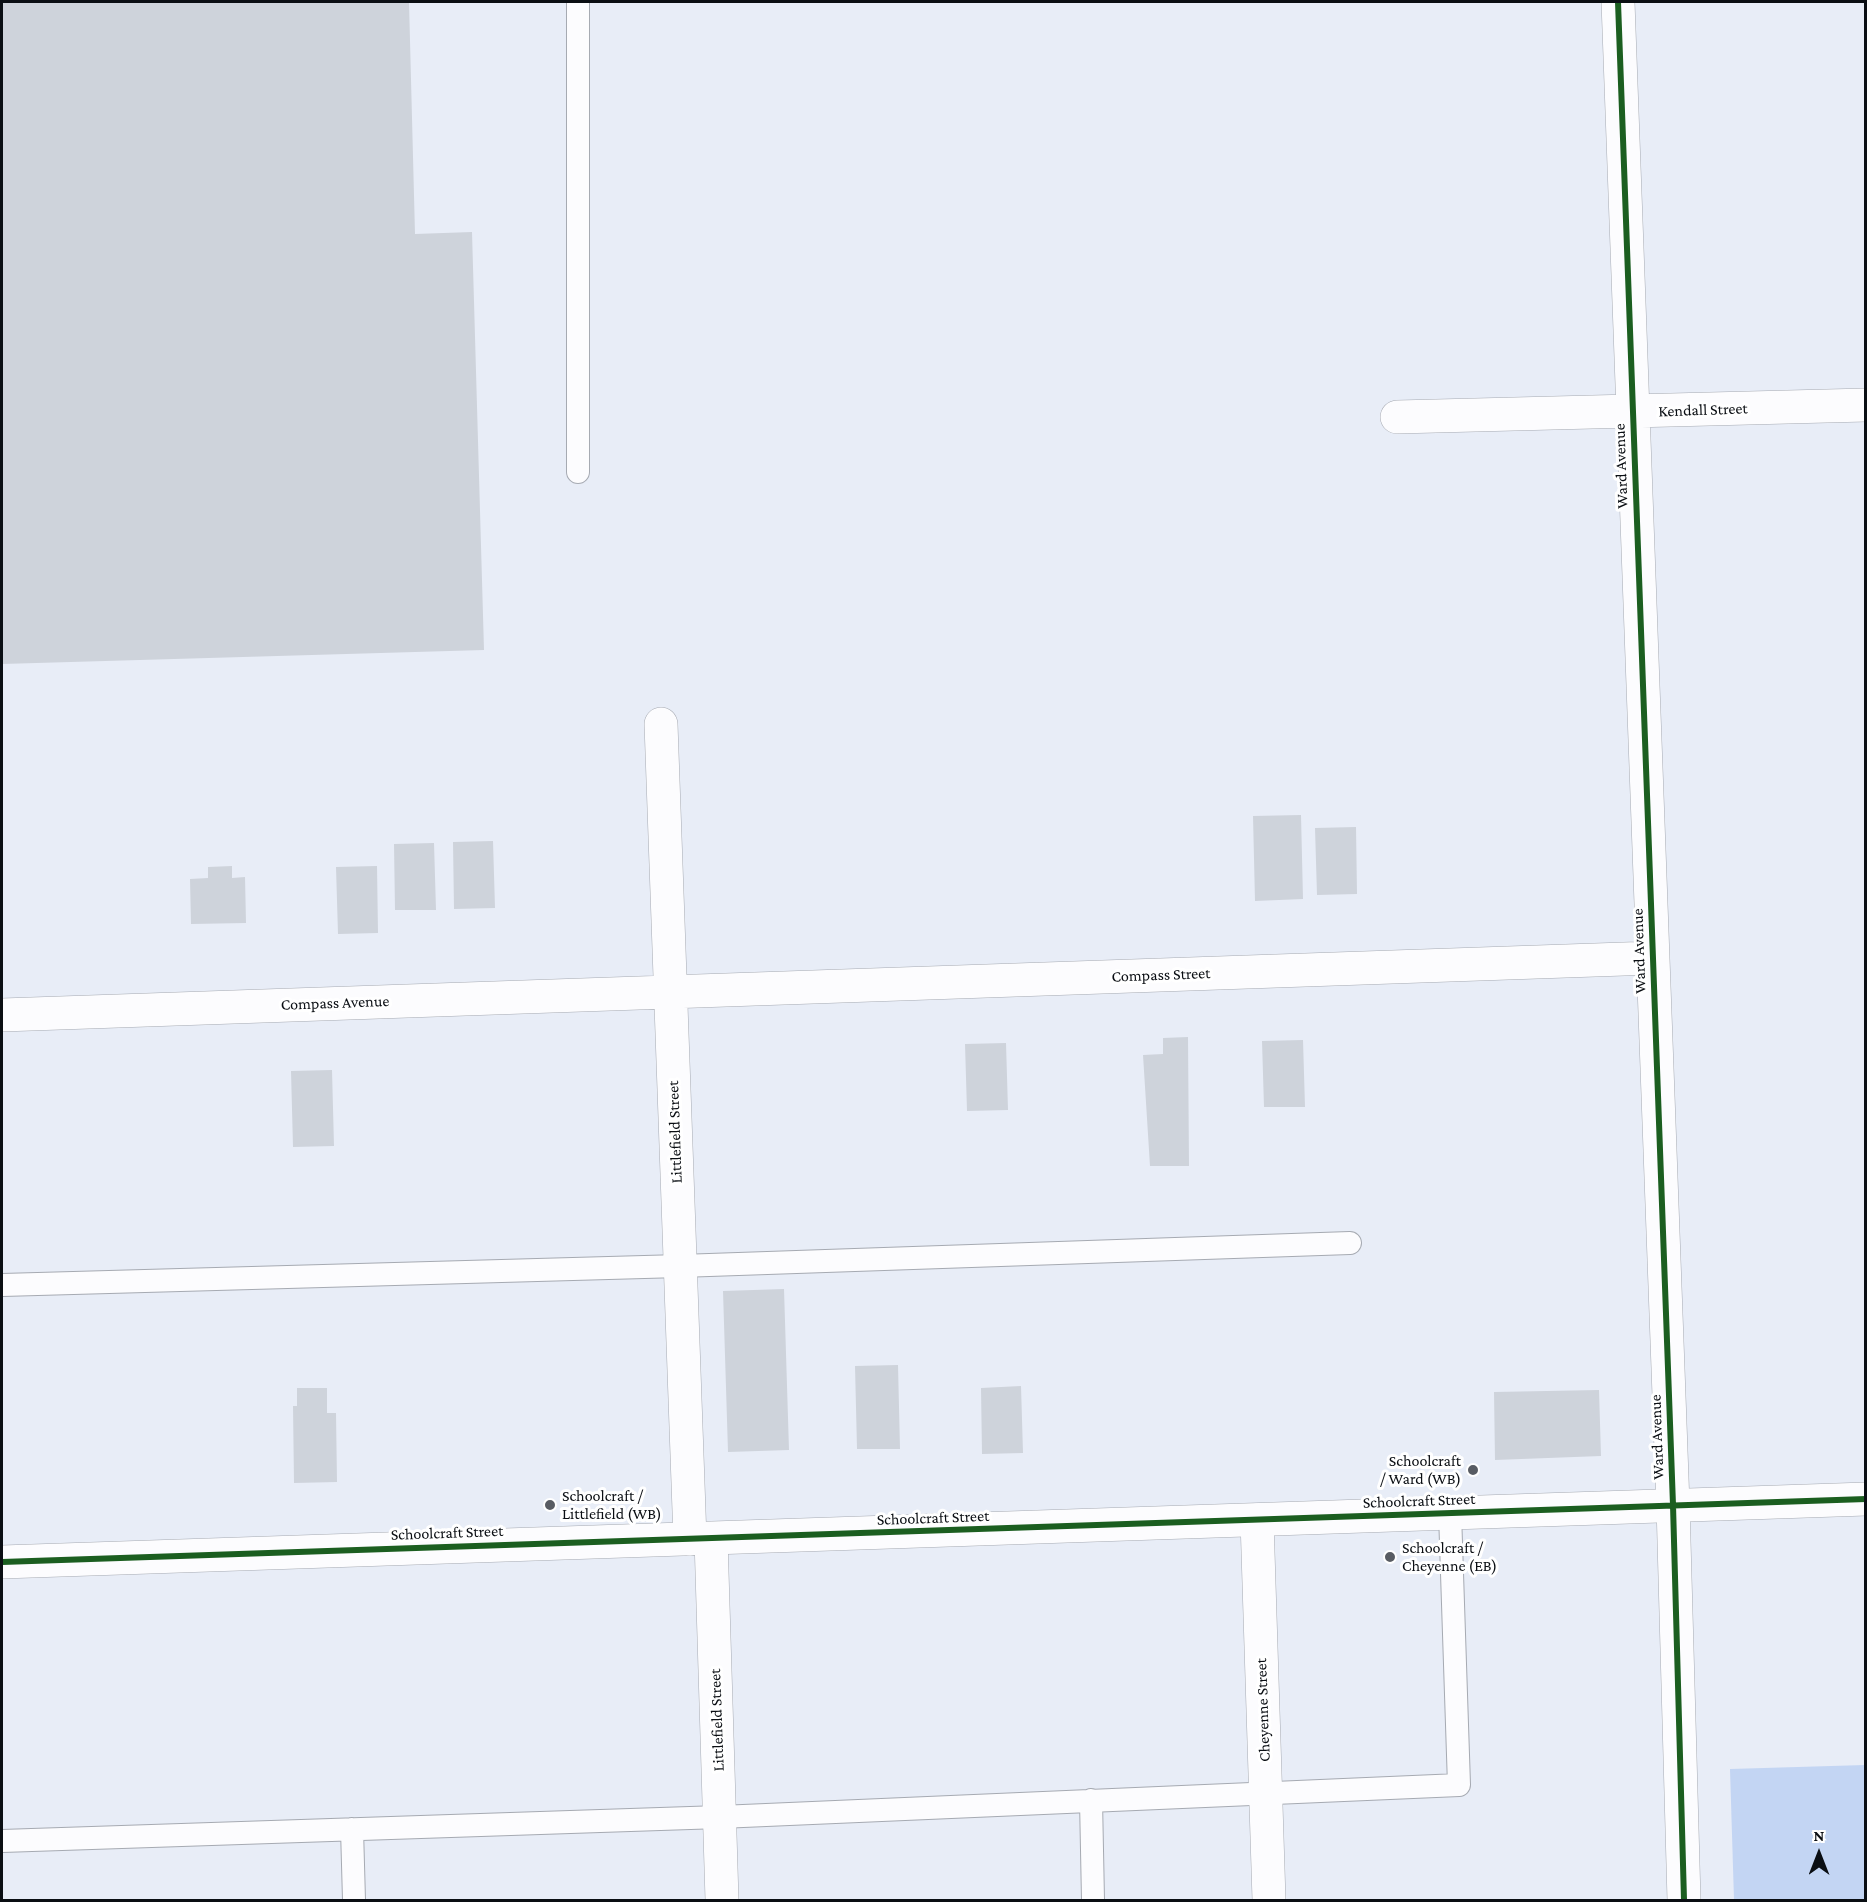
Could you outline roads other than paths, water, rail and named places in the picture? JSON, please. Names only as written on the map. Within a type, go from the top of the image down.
[{"type":"street","name":"Ward Avenue","points":[[1618,2],[1673,1505],[1684,1900]]},
{"type":"street","name":"Kendall Street","points":[[1397,417],[1866,405]]},
{"type":"street","name":"Littlefield Street","points":[[661,724],[680,1266],[720,1817],[722,1900]]},
{"type":"street","name":"Compass Street","points":[[669,992],[1653,958]]},
{"type":"street","name":"Compass Avenue","points":[[2,1015],[669,992]]},
{"type":"street","name":"Schoolcraft Street","points":[[2,1562],[1866,1499]]},
{"type":"street","name":"Cheyenne Street","points":[[1257,1521],[1269,1900]]},
{"type":"lane","points":[[578,2],[578,472]]},
{"type":"lane","points":[[2,1285],[680,1266],[1350,1243]]},
{"type":"lane","points":[[2,1841],[720,1817],[1459,1785],[1450,1513]]},
{"type":"lane","points":[[1091,1800],[1094,1900]]},
{"type":"lane","points":[[352,1829],[354,1900]]},
{"type":"place","name":"Schoolcraft / Ward (WB)","points":[[1473,1470]]},
{"type":"place","name":"Schoolcraft / Littlefield (WB)","points":[[550,1505]]},
{"type":"place","name":"Schoolcraft / Cheyenne (EB)","points":[[1390,1557]]}]
